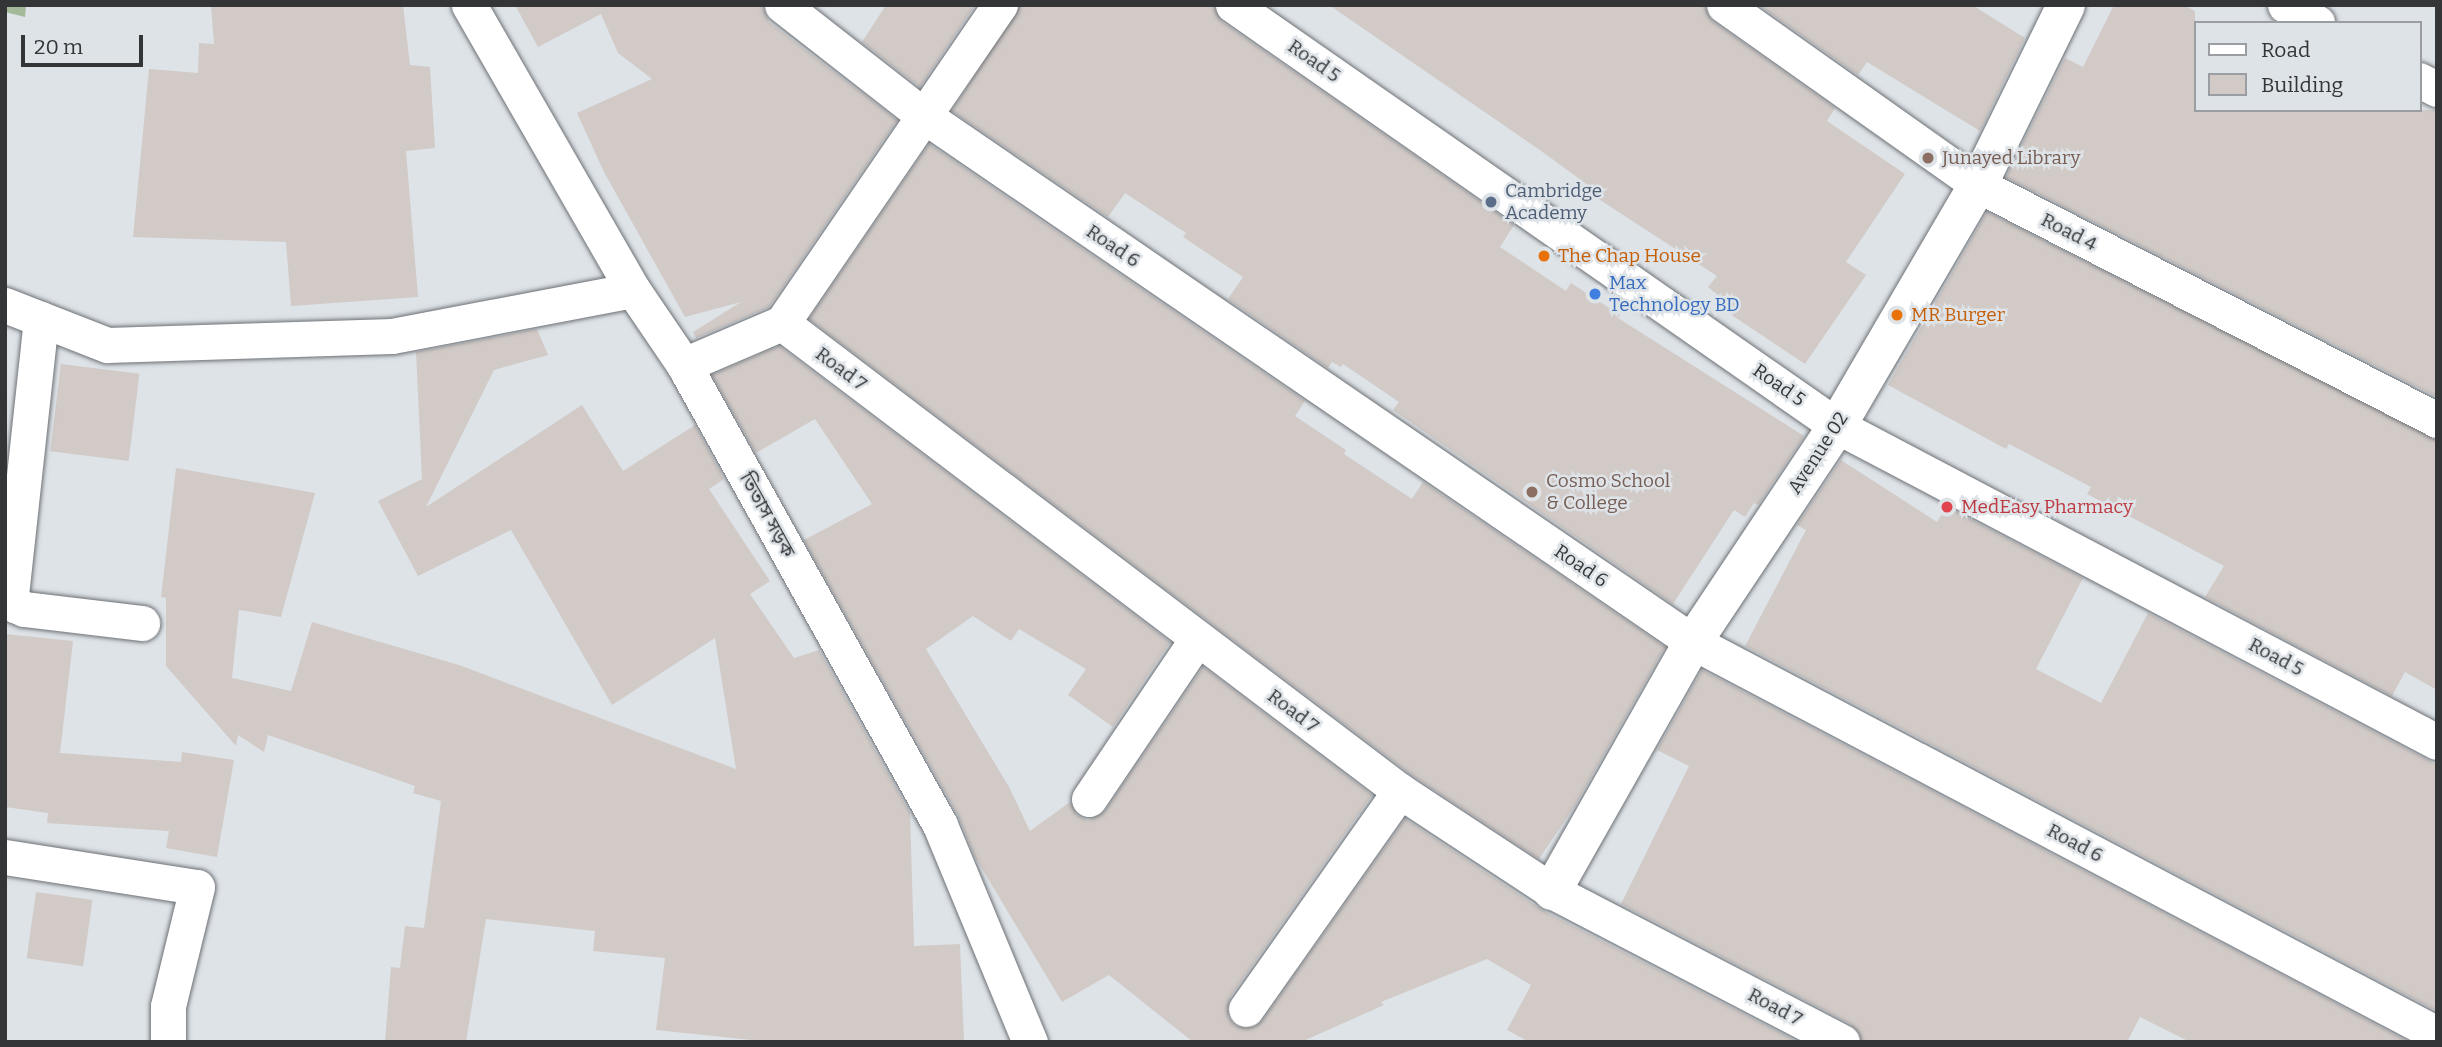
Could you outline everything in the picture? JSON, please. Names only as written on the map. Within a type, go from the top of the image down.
[{"type":"street","name":"তিতাস সড়ক","points":[[469,5],[633,290],[684,365],[948,839],[1030,1042]]},
{"type":"street","name":"Road 6","points":[[782,5],[923,115],[1693,642],[2437,1034]]},
{"type":"street","points":[[684,365],[782,323],[1000,5]]},
{"type":"street","name":"Road 5","points":[[1233,5],[1837,426],[2437,742]]},
{"type":"street","name":"Road 4","points":[[1724,5],[1978,185],[2437,420]]},
{"type":"street","name":"Avenue 02","points":[[1552,891],[1693,642],[1837,426],[1978,185],[2066,5]]},
{"type":"street","points":[[2285,5],[2313,21]]},
{"type":"street","points":[[2421,81],[2437,89]]},
{"type":"street","points":[[5,305],[107,345],[392,336],[633,290]]},
{"type":"street","points":[[41,319],[11,594],[15,605],[23,609],[142,623]]},
{"type":"street","name":"Road 7","points":[[782,323],[1400,791],[1552,891],[1842,1042]]},
{"type":"street","points":[[1089,799],[1197,639]]},
{"type":"street","points":[[1246,1009],[1400,791]]},
{"type":"street","points":[[5,857],[197,887],[168,1006],[168,1042]]},
{"type":"green space","points":[[5,5],[26,5],[25,17],[5,12]]},
{"type":"building","points":[[211,5],[403,5],[410,65],[430,67],[435,148],[406,151],[418,297],[291,306],[286,242],[133,237],[149,69],[198,73],[199,43],[214,44]]},
{"type":"building","points":[[515,5],[762,5],[769,22],[897,120],[769,307],[696,338],[693,332],[741,302],[685,317],[604,172],[577,113],[652,79],[618,53],[601,14],[538,47]]},
{"type":"building","points":[[886,5],[975,5],[920,87],[862,42]]},
{"type":"building","points":[[1020,5],[1213,5],[1222,22],[1514,225],[1500,247],[1566,291],[1571,283],[1620,315],[1618,318],[1804,436],[1758,505],[1754,503],[1745,517],[1734,510],[1673,604],[1393,410],[1399,402],[1343,364],[1341,367],[1332,362],[1328,368],[1228,299],[1243,277],[1183,237],[1186,233],[1125,193],[1108,217],[952,111]]},
{"type":"building","points":[[1329,5],[1704,5],[1712,21],[1835,108],[1827,121],[1905,174],[1846,262],[1866,275],[1805,364],[1730,314],[1734,308],[1708,287],[1717,276],[1597,198],[1600,194],[1544,153]]},
{"type":"building","points":[[1759,5],[1972,5],[2025,38],[1980,131],[1867,62],[1858,75]]},
{"type":"building","points":[[2114,5],[2183,5],[2195,11],[2194,112],[2437,110],[2437,397],[2006,177],[2065,58],[2083,67]]},
{"type":"building","points":[[929,144],[1305,401],[1295,416],[1346,450],[1344,454],[1412,499],[1423,482],[1665,647],[1574,807],[1539,859],[1412,775],[809,319]]},
{"type":"building","points":[[1987,212],[2437,440],[2437,690],[2405,672],[2392,696],[2205,597],[2224,566],[2087,494],[2091,487],[2009,444],[2006,449],[1888,385]]},
{"type":"building","points":[[537,329],[548,355],[494,370],[426,507],[582,405],[623,471],[695,425],[724,479],[709,489],[770,581],[750,594],[794,658],[819,650],[910,813],[914,946],[960,944],[964,1042],[770,1042],[656,1030],[665,958],[593,951],[595,931],[486,919],[466,1042],[385,1042],[391,967],[400,968],[405,926],[424,928],[441,801],[413,793],[415,786],[268,735],[264,752],[238,735],[236,746],[166,666],[166,598],[161,597],[176,468],[315,493],[281,617],[239,610],[232,678],[291,691],[312,622],[459,665],[736,769],[715,638],[612,705],[511,530],[418,576],[378,501],[422,479],[416,352]]},
{"type":"building","points":[[779,346],[1170,642],[1113,727],[1068,695],[1086,669],[1019,629],[1011,641],[973,616],[926,649],[1009,787],[1030,831],[1070,802],[1077,815],[1088,821],[1105,811],[1203,667],[1372,795],[1230,997],[1228,1017],[1235,1026],[1254,1027],[1262,1021],[1405,819],[1542,910],[1798,1042],[1529,1042],[1507,1030],[1531,985],[1487,959],[1381,1002],[1384,1005],[1301,1042],[1193,1042],[1109,975],[1062,1002],[975,857],[958,815],[804,540],[872,504],[815,419],[756,453],[712,375]]},
{"type":"building","points":[[61,364],[139,374],[129,461],[50,451]]},
{"type":"building","points":[[1841,460],[1937,522],[1947,507],[2083,578],[2036,669],[2101,703],[2148,613],[2437,765],[2437,1011],[1745,646],[1806,530],[1797,525]]},
{"type":"building","points":[[5,634],[73,641],[60,753],[181,762],[182,752],[234,760],[217,857],[166,848],[169,831],[47,823],[48,813],[5,807]]},
{"type":"building","points":[[1702,670],[2409,1042],[2190,1042],[2140,1017],[2127,1042],[1862,1042],[1851,1024],[1621,904],[1689,766],[1657,750]]},
{"type":"building","points":[[36,892],[92,900],[83,966],[27,958]]},
{"type":"place","name":"Junayed Library","points":[[1928,158]]},
{"type":"place","name":"Cambridge Academy","points":[[1491,202]]},
{"type":"place","name":"The Chap House","points":[[1544,256]]},
{"type":"place","name":"Max Technology BD","points":[[1595,294]]},
{"type":"place","name":"MR Burger","points":[[1897,315]]},
{"type":"place","name":"Cosmo School & College","points":[[1532,492]]},
{"type":"place","name":"MedEasy Pharmacy","points":[[1947,507]]}]
